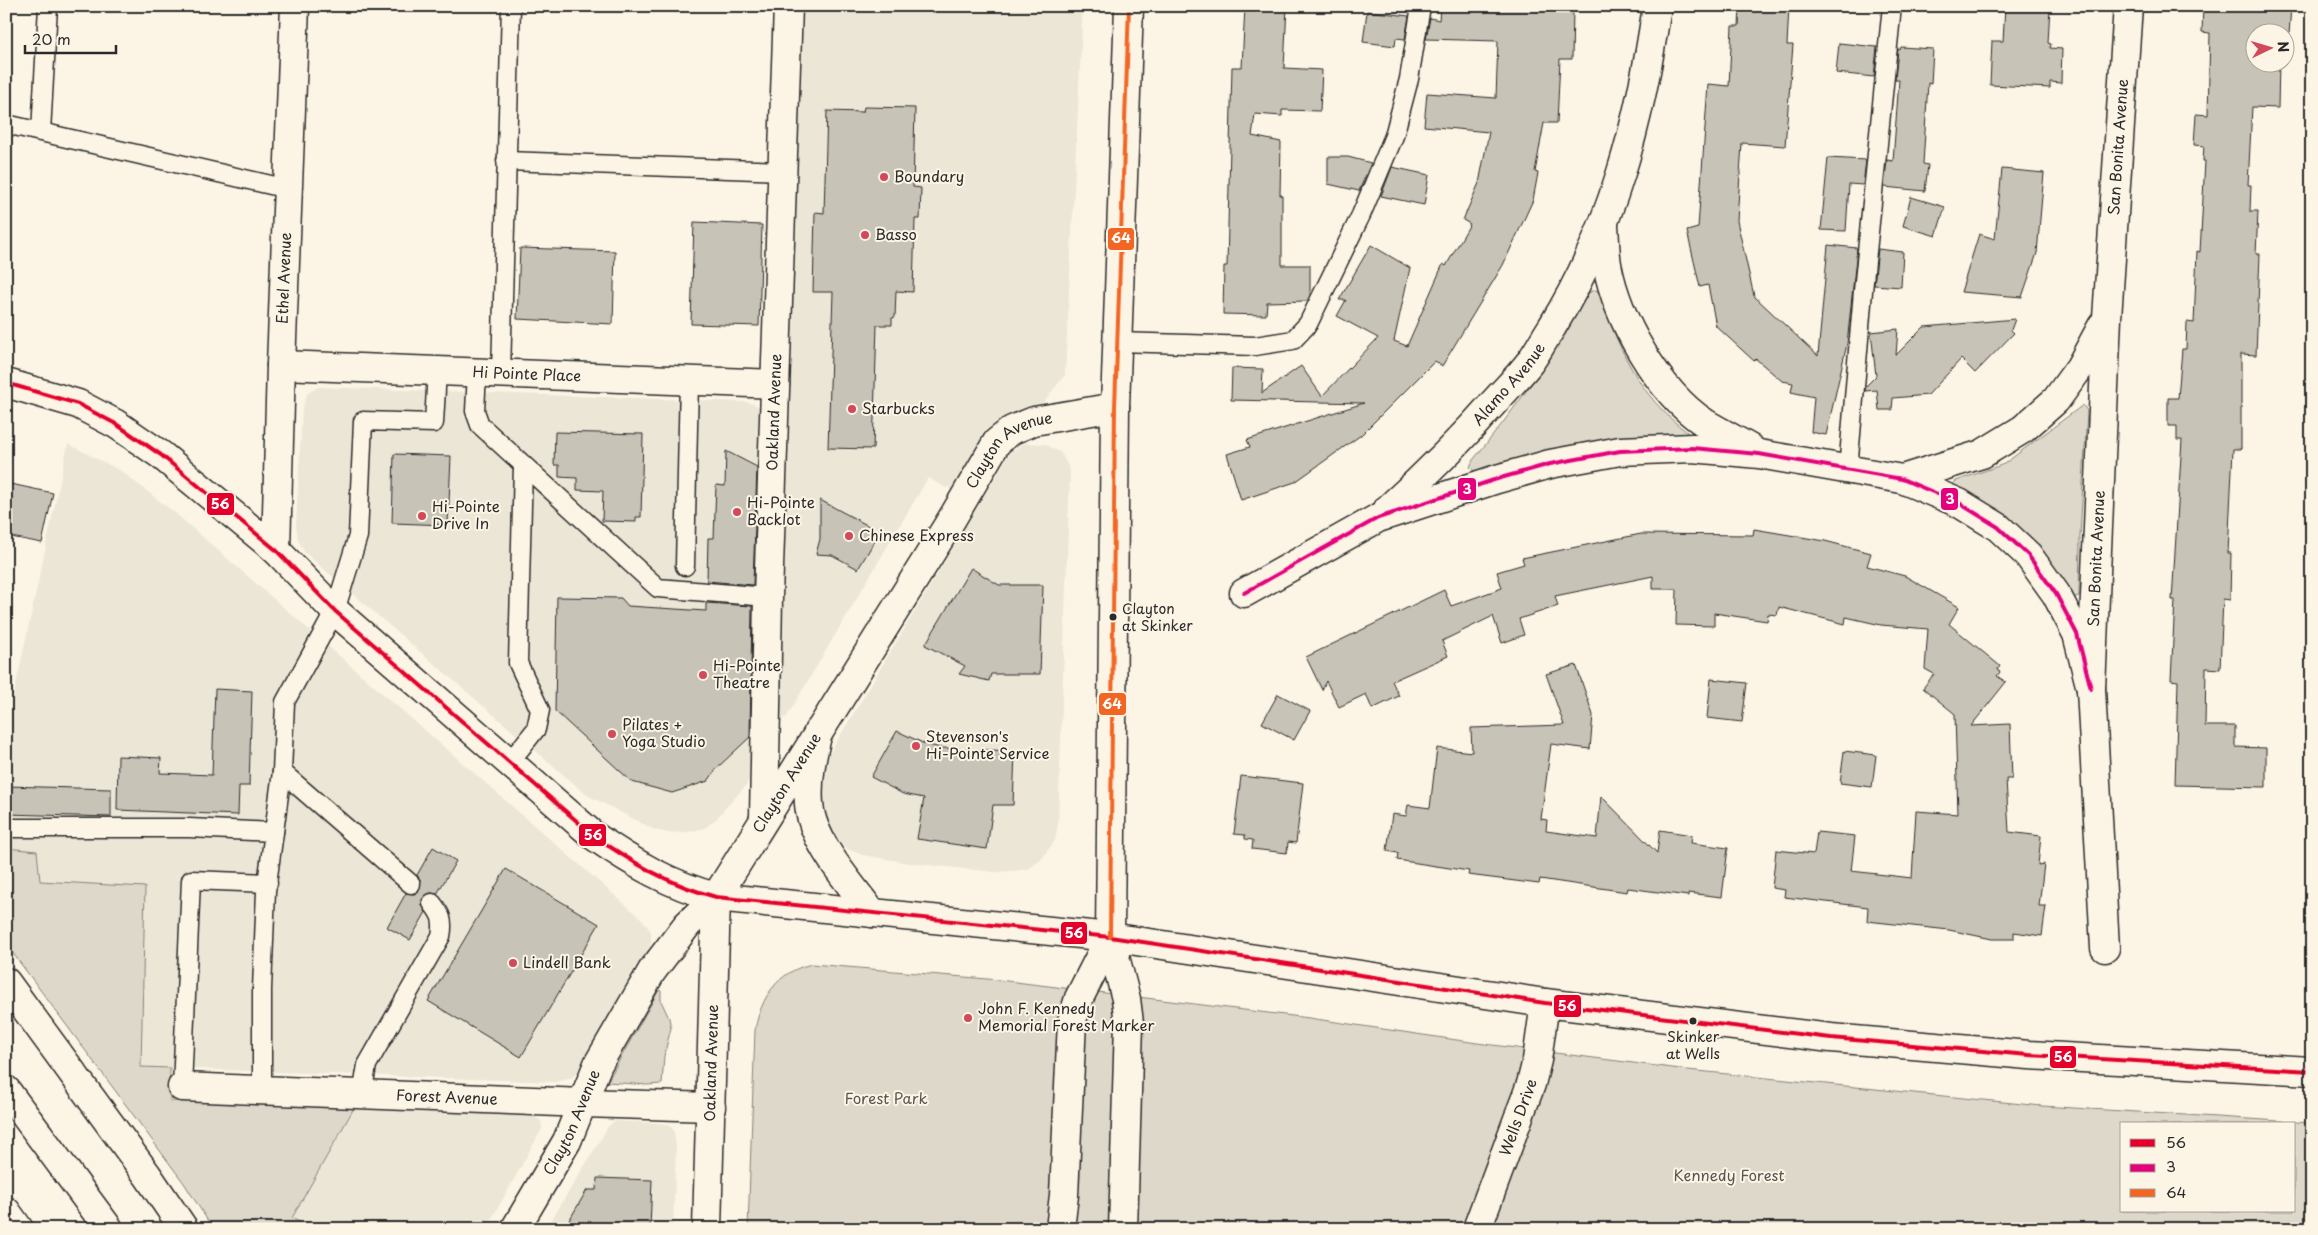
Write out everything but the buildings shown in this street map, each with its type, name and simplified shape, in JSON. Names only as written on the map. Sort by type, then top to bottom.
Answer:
[{"type":"main road","name":"Ethel Avenue","points":[[276,550],[295,6]]},
{"type":"main road","name":"Oakland Avenue","points":[[764,818],[768,597],[788,6]]},
{"type":"main road","points":[[1123,1229],[1129,1024],[1126,999],[1110,937],[1115,407],[1129,6]]},
{"type":"main road","name":"Alamo Avenue","points":[[1378,518],[1439,461],[1530,362],[1569,299],[1604,224],[1627,156],[1652,40],[1656,6]]},
{"type":"main road","name":"San Bonita Avenue","points":[[2105,948],[2091,689],[2106,318],[2128,6]]},
{"type":"main road","name":"Alamo Avenue","points":[[1604,224],[1607,264],[1619,306],[1645,357],[1671,392],[1704,422],[1759,454]]},
{"type":"main road","name":"San Bonita Avenue","points":[[1902,479],[1982,454],[2023,429],[2056,400],[2080,367],[2106,318]]},
{"type":"main road","name":"Hi Pointe Place","points":[[281,365],[775,384]]},
{"type":"main road","points":[[6,383],[78,404],[116,424],[161,455],[276,550],[335,610],[594,836],[625,858],[661,878],[694,892],[716,897],[1110,937],[1545,1003],[1831,1038],[1969,1051],[2312,1071]]},
{"type":"main road","name":"Clayton Avenue","points":[[515,1229],[567,1142],[598,1064],[652,971],[687,925],[716,897],[997,442],[1012,430],[1034,421],[1115,407]]},
{"type":"main road","points":[[1244,593],[1378,518],[1497,478],[1550,464],[1620,451],[1692,448],[1759,454],[1902,479],[1959,503],[1998,527],[2028,555],[2056,594],[2077,634],[2091,689]]},
{"type":"main road","points":[[818,732],[810,763],[808,786],[812,821],[829,853],[872,913]]},
{"type":"main road","name":"Oakland Avenue","points":[[707,1229],[716,897]]},
{"type":"main road","points":[[1060,1229],[1064,1195],[1072,1021],[1079,998],[1110,937]]},
{"type":"main road","points":[[6,982],[148,1176],[184,1229]]},
{"type":"main road","name":"Wells Drive","points":[[1477,1229],[1530,1084],[1537,1060],[1545,1003]]},
{"type":"main road","name":"Forest Avenue","points":[[182,1087],[711,1107]]},
{"type":"main road","points":[[6,1090],[109,1229]]},
{"type":"main road","points":[[6,1211],[19,1229]]},
{"type":"lane","points":[[41,132],[48,6]]},
{"type":"lane","points":[[511,6],[506,161],[489,373],[476,411],[480,425],[658,588],[768,597]]},
{"type":"lane","points":[[1118,342],[1255,346],[1293,340],[1308,324],[1361,215],[1394,136],[1409,79],[1421,6]]},
{"type":"lane","points":[[1848,470],[1864,281],[1892,6]]},
{"type":"lane","points":[[6,124],[288,189]]},
{"type":"lane","points":[[506,161],[782,171]]},
{"type":"lane","points":[[262,1090],[262,990],[268,883],[282,772],[283,716],[287,697],[335,610],[358,536],[363,421],[434,423],[437,371]]},
{"type":"lane","points":[[685,566],[689,380]]},
{"type":"lane","points":[[509,763],[536,729],[540,710],[518,663],[523,465]]},
{"type":"lane","points":[[282,772],[411,884]]},
{"type":"lane","points":[[6,828],[189,828],[274,832]]},
{"type":"lane","points":[[182,1087],[191,880],[268,883]]},
{"type":"lane","points":[[362,1094],[367,1066],[441,936],[443,925],[440,913],[432,902]]},
{"type":"shaded area","points":[[799,6],[1083,6],[1065,375],[1043,403],[1004,418],[987,433],[957,486],[946,488],[928,478],[786,718],[781,719],[777,716]]},
{"type":"shaded area","points":[[318,387],[746,402],[759,406],[766,421],[752,771],[747,784],[715,820],[705,828],[688,832],[668,833],[655,830],[587,795],[305,553],[298,540],[296,525],[302,410],[307,394]]},
{"type":"shaded area","points":[[1025,443],[1045,444],[1061,453],[1070,470],[1058,825],[1055,840],[1041,860],[1028,869],[994,872],[909,863],[863,855],[847,849],[832,834],[819,799],[825,761],[1011,451]]},
{"type":"shaded area","points":[[68,444],[121,471],[175,513],[643,920],[651,932],[651,943],[648,952],[577,1073],[571,1078],[555,1082],[141,1067],[145,888],[40,881],[37,851],[6,848],[6,731]]},
{"type":"shaded area","points":[[354,1108],[530,1113],[541,1121],[542,1129],[486,1229],[312,1229],[292,1218]]},
{"type":"shaded area","points":[[614,1121],[660,1123],[669,1125],[674,1131],[676,1148],[673,1229],[546,1229],[608,1127]]},
{"type":"green space","points":[[1595,290],[1600,292],[1614,332],[1632,369],[1656,403],[1687,432],[1687,437],[1474,471],[1470,467],[1473,460],[1535,379],[1588,293]]},
{"type":"green space","points":[[2083,405],[2087,411],[2080,536],[2079,596],[2072,598],[1952,485],[1956,481],[2004,464]]},
{"type":"green space","points":[[6,848],[37,851],[40,881],[145,887],[141,1067],[170,1068],[170,1101],[354,1108],[292,1218],[312,1229],[213,1229],[184,1183],[6,944]]},
{"type":"green space","name":"Forest Park","points":[[812,964],[999,980],[1309,1018],[1477,1043],[1688,1070],[2042,1106],[2312,1123],[2312,1229],[748,1229],[755,1030],[767,996],[781,979],[800,967]]},
{"type":"green space","points":[[659,990],[661,991],[661,1001],[669,1018],[671,1028],[664,1056],[662,1084],[648,1085],[607,1082]]},
{"type":"transit line","name":"64","points":[[1110,937],[1115,407],[1129,6]]},
{"type":"transit line","name":"56","points":[[6,383],[78,404],[116,424],[161,455],[276,550],[335,611],[594,836],[652,872],[699,892],[716,897],[1110,937],[1545,1003],[1831,1038],[2029,1055],[2312,1071]]},
{"type":"transit line","name":"3","points":[[1244,593],[1378,518],[1497,479],[1550,464],[1620,451],[1692,448],[1759,454],[1902,479],[1959,503],[1998,527],[2028,555],[2056,594],[2077,634],[2091,689]]},
{"type":"place","name":"Boundary","points":[[884,177]]},
{"type":"place","name":"Basso","points":[[865,235]]},
{"type":"place","name":"Starbucks","points":[[852,409]]},
{"type":"place","name":"Hi-Pointe Backlot","points":[[737,512]]},
{"type":"place","name":"Hi-Pointe Drive In","points":[[422,516]]},
{"type":"place","name":"Chinese Express","points":[[849,536]]},
{"type":"place","name":"Clayton at Skinker","points":[[1113,617]]},
{"type":"place","name":"Hi-Pointe Theatre","points":[[703,675]]},
{"type":"place","name":"Pilates + Yoga Studio","points":[[612,734]]},
{"type":"place","name":"Stevenson's Hi-Pointe Service","points":[[916,746]]},
{"type":"place","name":"Lindell Bank","points":[[513,963]]},
{"type":"place","name":"John F. Kennedy Memorial Forest Marker","points":[[968,1018]]},
{"type":"place","name":"Skinker at Wells","points":[[1693,1021]]},
{"type":"park label","name":"Kennedy Forest","points":[[1729,1176]]}]
